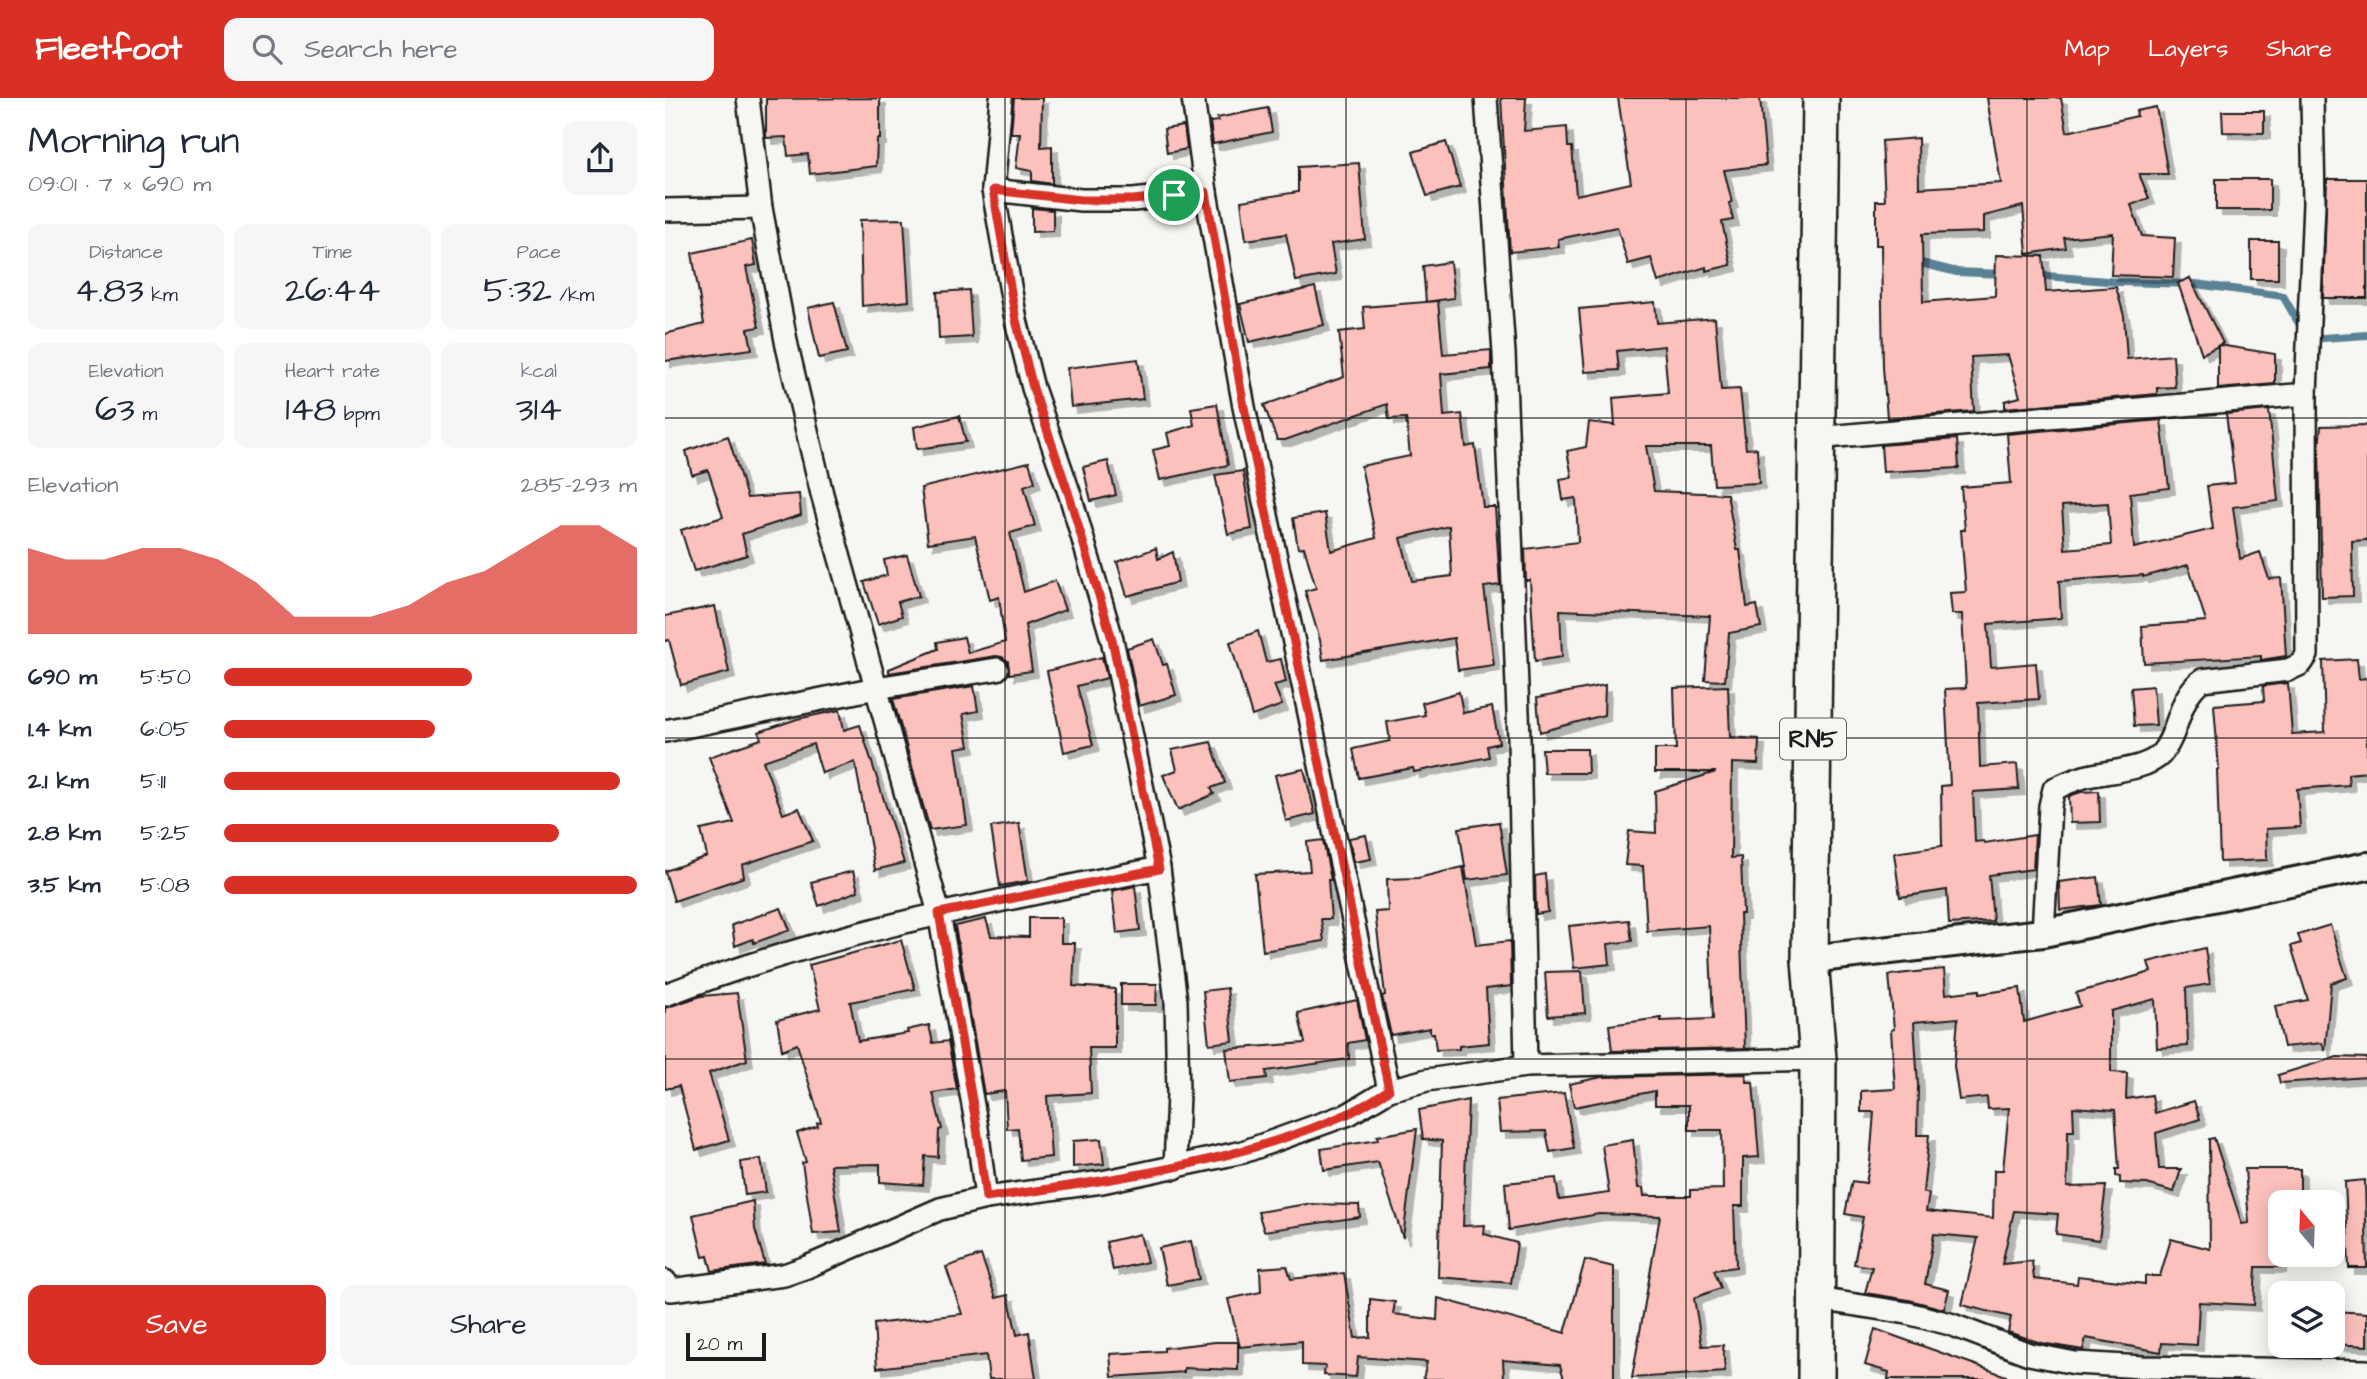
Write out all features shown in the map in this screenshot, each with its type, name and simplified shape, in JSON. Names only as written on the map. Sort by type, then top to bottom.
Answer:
[{"type":"highway","name":"RN5","points":[[1816,1379],[1818,1059],[1810,959],[1821,98]]},
{"type":"street","points":[[748,98],[761,208],[787,346],[822,494],[939,913],[977,1128],[986,1198]]},
{"type":"street","points":[[1000,98],[993,190],[1016,320],[1033,388],[1069,495],[1112,639],[1159,869],[1176,1001],[1178,1094],[1175,1168]]},
{"type":"street","points":[[1193,98],[1206,192],[1244,407],[1389,1090]]},
{"type":"street","points":[[1486,98],[1505,394],[1519,738],[1526,1066]]},
{"type":"street","points":[[2043,933],[2050,806],[2054,789],[2084,777],[2143,765],[2158,757],[2167,747],[2192,688],[2202,680],[2288,670],[2301,664],[2307,655],[2306,394],[2314,203],[2312,98]]},
{"type":"street","points":[[993,190],[1081,200],[1133,200],[1206,192]]},
{"type":"street","points":[[665,211],[761,208]]},
{"type":"street","points":[[1816,438],[2306,394]]},
{"type":"street","points":[[665,731],[876,688],[997,668]]},
{"type":"street","points":[[1810,959],[2043,933],[2367,866]]},
{"type":"street","points":[[665,995],[786,954],[939,913],[1159,869]]},
{"type":"street","points":[[667,1288],[784,1275],[940,1209],[986,1198],[1102,1182],[1243,1152],[1349,1114],[1389,1090],[1427,1080],[1526,1066],[1818,1059]]},
{"type":"street","points":[[1818,1299],[1907,1313],[1950,1324],[2029,1354],[2075,1363],[2143,1367],[2367,1371]]},
{"type":"building","points":[[880,98],[880,139],[877,139],[876,166],[810,174],[808,154],[788,156],[786,137],[766,138],[766,99]]},
{"type":"building","points":[[1014,98],[1042,98],[1041,147],[1052,146],[1052,184],[1032,181],[1032,171],[1016,168],[1020,133],[1011,133]]},
{"type":"building","points":[[1501,98],[1526,98],[1524,131],[1567,127],[1568,147],[1572,147],[1576,195],[1631,183],[1618,98],[1760,98],[1766,165],[1724,170],[1732,202],[1729,203],[1733,220],[1722,222],[1731,265],[1706,271],[1706,267],[1658,282],[1651,258],[1628,264],[1617,227],[1558,239],[1559,247],[1510,252]]},
{"type":"building","points":[[1987,98],[2061,98],[2067,132],[2137,116],[2136,111],[2156,107],[2168,174],[2139,174],[2149,198],[2131,205],[2142,236],[2175,238],[2173,277],[2111,275],[2113,233],[2064,238],[2066,248],[2027,254],[2023,206],[1984,216],[1984,232],[1922,234],[1923,302],[1995,296],[1996,255],[2043,256],[2046,292],[2116,287],[2124,316],[2127,359],[2173,355],[2175,387],[2157,388],[2157,394],[2005,408],[2005,401],[2020,397],[2008,355],[1971,357],[1974,411],[1887,418],[1883,367],[1881,245],[1876,245],[1876,201],[1885,201],[1882,141],[1918,138],[1919,188],[2001,183]]},
{"type":"building","points":[[1268,108],[1272,132],[1213,144],[1210,122],[1218,121],[1217,118]]},
{"type":"building","points":[[2222,111],[2264,111],[2264,133],[2223,132]]},
{"type":"building","points":[[1184,126],[1187,149],[1167,153],[1164,129]]},
{"type":"building","points":[[1446,142],[1460,187],[1427,196],[1413,152]]},
{"type":"building","points":[[1359,163],[1365,239],[1331,244],[1336,274],[1296,281],[1286,234],[1246,240],[1241,201],[1298,192],[1298,167]]},
{"type":"building","points":[[2216,179],[2270,179],[2270,210],[2216,210]]},
{"type":"building","points":[[2327,179],[2367,179],[2367,298],[2323,298]]},
{"type":"building","points":[[1032,208],[1053,210],[1053,231],[1032,232]]},
{"type":"building","points":[[904,219],[909,301],[862,306],[860,220]]},
{"type":"building","points":[[752,240],[756,265],[746,267],[759,327],[748,329],[752,349],[665,361],[665,334],[704,324],[692,253]]},
{"type":"building","points":[[2251,241],[2278,241],[2278,279],[2251,279]]},
{"type":"building","points":[[1450,262],[1454,298],[1426,302],[1423,266]]},
{"type":"building","points":[[2190,278],[2223,343],[2219,345],[2275,354],[2275,384],[2218,389],[2218,346],[2202,354],[2178,283]]},
{"type":"building","points":[[1315,287],[1324,325],[1249,342],[1240,304]]},
{"type":"building","points":[[969,290],[972,337],[939,339],[937,292]]},
{"type":"building","points":[[1438,301],[1443,354],[1491,350],[1491,369],[1441,374],[1444,416],[1462,414],[1466,447],[1475,445],[1483,507],[1495,507],[1500,585],[1484,587],[1494,665],[1458,670],[1454,638],[1323,660],[1320,640],[1305,591],[1316,588],[1304,547],[1298,548],[1293,518],[1325,513],[1331,551],[1376,538],[1361,466],[1410,456],[1406,418],[1389,419],[1387,404],[1285,440],[1277,440],[1264,405],[1344,377],[1339,332],[1365,329],[1363,307]],"holes":[[[1449,526],[1452,576],[1412,581],[1401,538]]]},
{"type":"building","points":[[834,302],[847,352],[819,358],[808,308]]},
{"type":"building","points":[[1655,302],[1657,323],[1715,318],[1721,390],[1740,389],[1746,449],[1757,448],[1759,483],[1714,485],[1711,446],[1646,446],[1654,491],[1727,494],[1737,550],[1740,550],[1747,607],[1757,605],[1761,627],[1729,633],[1725,681],[1705,680],[1710,616],[1560,610],[1562,657],[1535,661],[1530,580],[1526,581],[1525,549],[1578,542],[1576,498],[1563,500],[1560,479],[1572,477],[1567,451],[1586,447],[1589,422],[1615,425],[1613,398],[1668,393],[1664,346],[1617,351],[1619,370],[1585,372],[1579,309]]},
{"type":"building","points":[[1138,359],[1143,399],[1071,407],[1067,368]]},
{"type":"building","points":[[1217,404],[1228,465],[1160,480],[1153,450],[1170,446],[1167,433],[1194,425],[1191,408]]},
{"type":"building","points":[[2269,410],[2278,501],[2233,507],[2240,559],[2260,552],[2269,579],[2281,578],[2286,656],[2261,660],[2261,656],[2144,663],[2142,626],[2206,621],[2188,565],[2143,577],[2059,581],[2061,618],[1988,624],[1991,667],[2036,663],[2039,699],[1978,703],[1980,767],[2017,764],[2019,789],[1973,792],[1975,842],[1985,843],[2035,835],[2033,869],[1989,875],[1993,921],[1949,924],[1947,890],[1900,897],[1894,853],[1942,846],[1941,786],[1950,785],[1945,689],[1966,688],[1962,614],[1952,614],[1950,593],[1966,592],[1961,487],[2011,483],[2007,434],[2161,420],[2169,488],[2130,493],[2134,548],[2213,529],[2207,486],[2235,483],[2226,414]],"holes":[[[2108,503],[2111,545],[2065,549],[2062,506]]]},
{"type":"building","points":[[959,416],[966,442],[917,449],[914,427]]},
{"type":"building","points":[[2367,425],[2367,540],[2352,541],[2353,596],[2322,597],[2319,449],[2321,426]]},
{"type":"building","points":[[728,436],[747,498],[799,494],[801,515],[742,534],[747,555],[694,571],[681,530],[723,517],[708,470],[692,475],[686,451]]},
{"type":"building","points":[[1957,439],[1959,468],[1883,472],[1881,445]]},
{"type":"building","points":[[1108,461],[1116,495],[1091,501],[1083,467]]},
{"type":"building","points":[[1029,462],[1035,482],[1024,486],[1035,526],[1010,533],[1024,592],[1055,581],[1065,610],[1025,625],[1032,671],[1009,674],[1008,661],[996,656],[889,673],[889,669],[938,649],[937,642],[964,637],[968,653],[1005,642],[999,597],[990,600],[975,536],[928,543],[921,488]]},
{"type":"building","points":[[1243,471],[1252,529],[1228,534],[1215,475]]},
{"type":"building","points":[[1156,548],[1158,559],[1173,552],[1178,582],[1127,596],[1117,562]]},
{"type":"building","points":[[907,555],[919,596],[898,602],[902,616],[878,624],[864,582],[887,575],[884,560]]},
{"type":"building","points":[[715,606],[729,672],[681,685],[669,640],[665,641],[665,616]]},
{"type":"building","points":[[1258,631],[1266,662],[1281,659],[1286,682],[1274,685],[1282,705],[1252,716],[1230,642]]},
{"type":"building","points":[[1154,639],[1163,665],[1167,664],[1176,695],[1139,706],[1127,648]]},
{"type":"building","points":[[1102,657],[1107,678],[1077,686],[1093,745],[1064,752],[1047,671]]},
{"type":"building","points":[[2357,659],[2359,679],[2367,678],[2367,772],[2348,774],[2349,785],[2297,789],[2300,827],[2266,829],[2267,860],[2220,862],[2219,770],[2214,705],[2264,701],[2263,686],[2288,683],[2292,734],[2325,732],[2323,661]]},
{"type":"building","points":[[1605,685],[1604,715],[1540,732],[1537,698]]},
{"type":"building","points":[[974,686],[978,711],[963,714],[969,746],[956,748],[967,825],[930,830],[893,699]]},
{"type":"building","points":[[1728,686],[1730,737],[1759,739],[1758,764],[1732,763],[1731,858],[1741,857],[1743,914],[1740,914],[1745,1048],[1612,1051],[1609,1025],[1661,1018],[1661,1021],[1713,1019],[1709,926],[1647,931],[1643,866],[1625,865],[1629,831],[1656,833],[1655,791],[1716,772],[1655,772],[1655,749],[1676,749],[1674,688]]},
{"type":"building","points":[[2153,686],[2156,725],[2134,726],[2131,688]]},
{"type":"building","points":[[1459,692],[1463,713],[1492,707],[1499,743],[1487,746],[1489,757],[1414,772],[1413,768],[1359,778],[1353,749],[1390,741],[1387,722],[1425,715],[1422,703]]},
{"type":"building","points":[[840,710],[844,730],[860,725],[904,863],[875,870],[855,762],[822,773],[813,744],[763,761],[783,814],[799,808],[813,841],[742,865],[744,877],[674,901],[665,871],[707,856],[701,830],[734,823],[709,757],[761,739],[759,732],[797,719]]},
{"type":"building","points":[[1211,742],[1225,783],[1211,788],[1214,794],[1178,810],[1163,775],[1177,770],[1172,750]]},
{"type":"building","points":[[1542,749],[1587,749],[1588,773],[1544,773]]},
{"type":"building","points":[[1304,769],[1315,814],[1286,821],[1275,775]]},
{"type":"building","points":[[2099,791],[2100,822],[2070,823],[2069,796]]},
{"type":"building","points":[[1499,822],[1507,875],[1467,880],[1459,828]]},
{"type":"building","points":[[1019,823],[1028,881],[1000,886],[991,827]]},
{"type":"building","points":[[1366,835],[1371,859],[1354,862],[1349,838]]},
{"type":"building","points":[[1323,840],[1331,880],[1328,880],[1331,919],[1321,919],[1324,941],[1263,951],[1255,874],[1310,871],[1307,842]]},
{"type":"building","points":[[1463,867],[1476,945],[1510,941],[1511,986],[1486,989],[1489,1043],[1436,1050],[1434,1033],[1430,1033],[1430,1028],[1391,1035],[1382,996],[1385,995],[1375,912],[1388,911],[1387,879],[1418,878]]},
{"type":"building","points":[[853,871],[858,891],[819,906],[811,882]]},
{"type":"building","points":[[1545,874],[1548,912],[1536,914],[1535,876]]},
{"type":"building","points":[[2098,877],[2101,905],[2060,910],[2059,882]]},
{"type":"building","points":[[1135,886],[1140,930],[1117,933],[1112,891]]},
{"type":"building","points":[[781,908],[790,930],[754,943],[753,939],[735,946],[732,925]]},
{"type":"building","points":[[1029,918],[1061,918],[1061,943],[1075,943],[1073,986],[1115,989],[1115,1048],[1089,1048],[1091,1093],[1047,1096],[1051,1157],[1021,1160],[1018,1128],[1007,1129],[1005,1091],[984,1094],[955,926],[986,919],[991,936],[1029,937]]},
{"type":"building","points":[[1629,920],[1632,941],[1608,944],[1610,964],[1574,968],[1569,926]]},
{"type":"building","points":[[2330,925],[2347,978],[2331,983],[2325,1051],[2322,1043],[2284,1047],[2275,1006],[2308,1000],[2291,946],[2301,943],[2298,935]]},
{"type":"building","points":[[901,940],[915,989],[850,1002],[858,1041],[908,1033],[907,1030],[929,1025],[933,1043],[948,1041],[957,1089],[933,1093],[942,1129],[939,1130],[938,1157],[925,1156],[923,1185],[880,1182],[880,1164],[830,1165],[841,1232],[813,1234],[802,1163],[806,1162],[797,1133],[818,1126],[817,1123],[821,1122],[797,1044],[782,1050],[777,1020],[820,1009],[809,965]]},
{"type":"building","points":[[2205,948],[2210,984],[2186,988],[2188,1046],[2157,1048],[2155,999],[2111,1011],[2111,1072],[2127,1073],[2126,1099],[2152,1095],[2155,1113],[2194,1101],[2200,1119],[2156,1133],[2159,1169],[2181,1169],[2174,1192],[2147,1184],[2120,1183],[2120,1177],[2116,1176],[2116,1169],[2119,1169],[2115,1110],[2073,1107],[2074,1131],[2068,1131],[2067,1187],[2106,1186],[2099,1240],[2056,1234],[2058,1214],[2014,1211],[2002,1264],[2032,1261],[2034,1279],[2077,1284],[2078,1276],[2145,1284],[2145,1276],[2160,1276],[2171,1239],[2210,1249],[2209,1139],[2214,1138],[2242,1224],[2249,1223],[2245,1169],[2300,1169],[2300,1190],[2268,1190],[2268,1267],[2256,1267],[2254,1305],[2199,1302],[2197,1345],[2162,1343],[2161,1352],[2086,1338],[2083,1350],[2041,1343],[2008,1332],[2011,1317],[1962,1305],[1978,1238],[1934,1234],[1925,1284],[1949,1290],[1944,1309],[1865,1293],[1872,1267],[1854,1264],[1863,1217],[1845,1214],[1852,1181],[1866,1183],[1870,1162],[1874,1112],[1861,1112],[1861,1091],[1895,1089],[1891,1030],[1894,1029],[1889,975],[1944,969],[1946,994],[1979,990],[1979,994],[2020,988],[2024,1022],[2080,1006],[2076,993],[2151,972],[2148,962]],"holes":[[[1958,1018],[1954,1066],[1959,1100],[1987,1097],[1988,1109],[2009,1108],[2003,1170],[1994,1170],[1993,1218],[1926,1211],[1929,1194],[1923,1192],[1929,1135],[1917,1135],[1918,1085],[1914,1022]]]},
{"type":"building","points":[[1582,971],[1585,1013],[1548,1016],[1545,972]]},
{"type":"building","points":[[1121,984],[1157,984],[1156,1005],[1121,1005]]},
{"type":"building","points":[[1227,988],[1233,1041],[1209,1044],[1203,991]]},
{"type":"building","points":[[737,993],[747,1060],[709,1073],[729,1140],[696,1150],[679,1086],[665,1089],[665,1008],[701,996]]},
{"type":"building","points":[[1357,1000],[1365,1040],[1348,1043],[1349,1059],[1266,1071],[1267,1078],[1230,1082],[1226,1049],[1305,1043],[1298,1013]]},
{"type":"building","points":[[2337,1057],[2367,1058],[2367,1077],[2280,1083],[2278,1075]]},
{"type":"building","points":[[1746,1074],[1746,1082],[1753,1082],[1759,1157],[1743,1158],[1743,1206],[1734,1206],[1736,1267],[1714,1270],[1721,1288],[1694,1298],[1702,1346],[1723,1345],[1725,1372],[1632,1378],[1660,1216],[1599,1214],[1509,1230],[1505,1183],[1556,1178],[1559,1200],[1609,1193],[1602,1145],[1633,1140],[1638,1188],[1643,1188],[1644,1196],[1691,1196],[1691,1190],[1723,1189],[1722,1130],[1689,1130],[1689,1105],[1655,1105],[1655,1091],[1574,1107],[1569,1084],[1602,1077]]},
{"type":"building","points":[[1564,1093],[1574,1148],[1550,1152],[1546,1131],[1500,1132],[1497,1100]]},
{"type":"building","points":[[1468,1100],[1463,1226],[1485,1225],[1484,1234],[1517,1243],[1511,1283],[1438,1277],[1442,1141],[1423,1139],[1419,1110]]},
{"type":"building","points":[[1417,1129],[1403,1238],[1378,1162],[1324,1170],[1321,1149],[1378,1140],[1377,1136]]},
{"type":"building","points":[[1101,1139],[1104,1164],[1073,1167],[1073,1141]]},
{"type":"building","points":[[761,1159],[766,1192],[745,1195],[741,1162]]},
{"type":"building","points":[[2365,1180],[2367,1268],[2349,1268],[2345,1182]]},
{"type":"building","points":[[753,1201],[755,1229],[765,1264],[712,1271],[708,1256],[703,1257],[693,1215]]},
{"type":"building","points":[[1307,1204],[1359,1205],[1360,1217],[1264,1231],[1258,1212]]},
{"type":"building","points":[[1140,1234],[1147,1262],[1113,1270],[1106,1242]]},
{"type":"building","points":[[1191,1241],[1199,1279],[1167,1285],[1159,1248]]},
{"type":"building","points":[[981,1255],[996,1298],[1008,1295],[1017,1335],[1029,1332],[1036,1379],[989,1379],[986,1355],[877,1368],[874,1324],[962,1314],[946,1267]]},
{"type":"building","points":[[1585,1260],[1614,1267],[1614,1379],[1564,1379],[1560,1365],[1503,1360],[1504,1379],[1423,1379],[1427,1362],[1358,1357],[1356,1377],[1324,1375],[1325,1366],[1302,1365],[1302,1341],[1240,1347],[1228,1299],[1261,1292],[1260,1268],[1287,1266],[1291,1279],[1344,1273],[1355,1338],[1370,1337],[1370,1299],[1395,1302],[1393,1314],[1437,1320],[1438,1298],[1565,1333]]},
{"type":"building","points":[[2345,1312],[2367,1313],[2367,1346],[2345,1345]]},
{"type":"building","points":[[1875,1329],[2006,1376],[2006,1379],[1888,1379],[1889,1372],[1865,1365]]},
{"type":"building","points":[[1238,1342],[1238,1370],[1184,1368],[1184,1372],[1112,1377],[1110,1354],[1164,1351],[1164,1348]]},
{"type":"waterway","points":[[1913,261],[1957,272],[2003,274]]},
{"type":"waterway","points":[[2034,275],[2119,282],[2196,284],[2283,296],[2308,339],[2367,335]]},
{"type":"route","points":[[993,190],[1081,200],[1133,200],[1174,195],[1206,192],[1244,407],[1389,1090],[1349,1114],[1243,1152],[1102,1182],[986,1198],[977,1128],[939,913],[1159,869],[1112,639],[1069,495],[1033,388],[1016,320],[993,190]]}]
